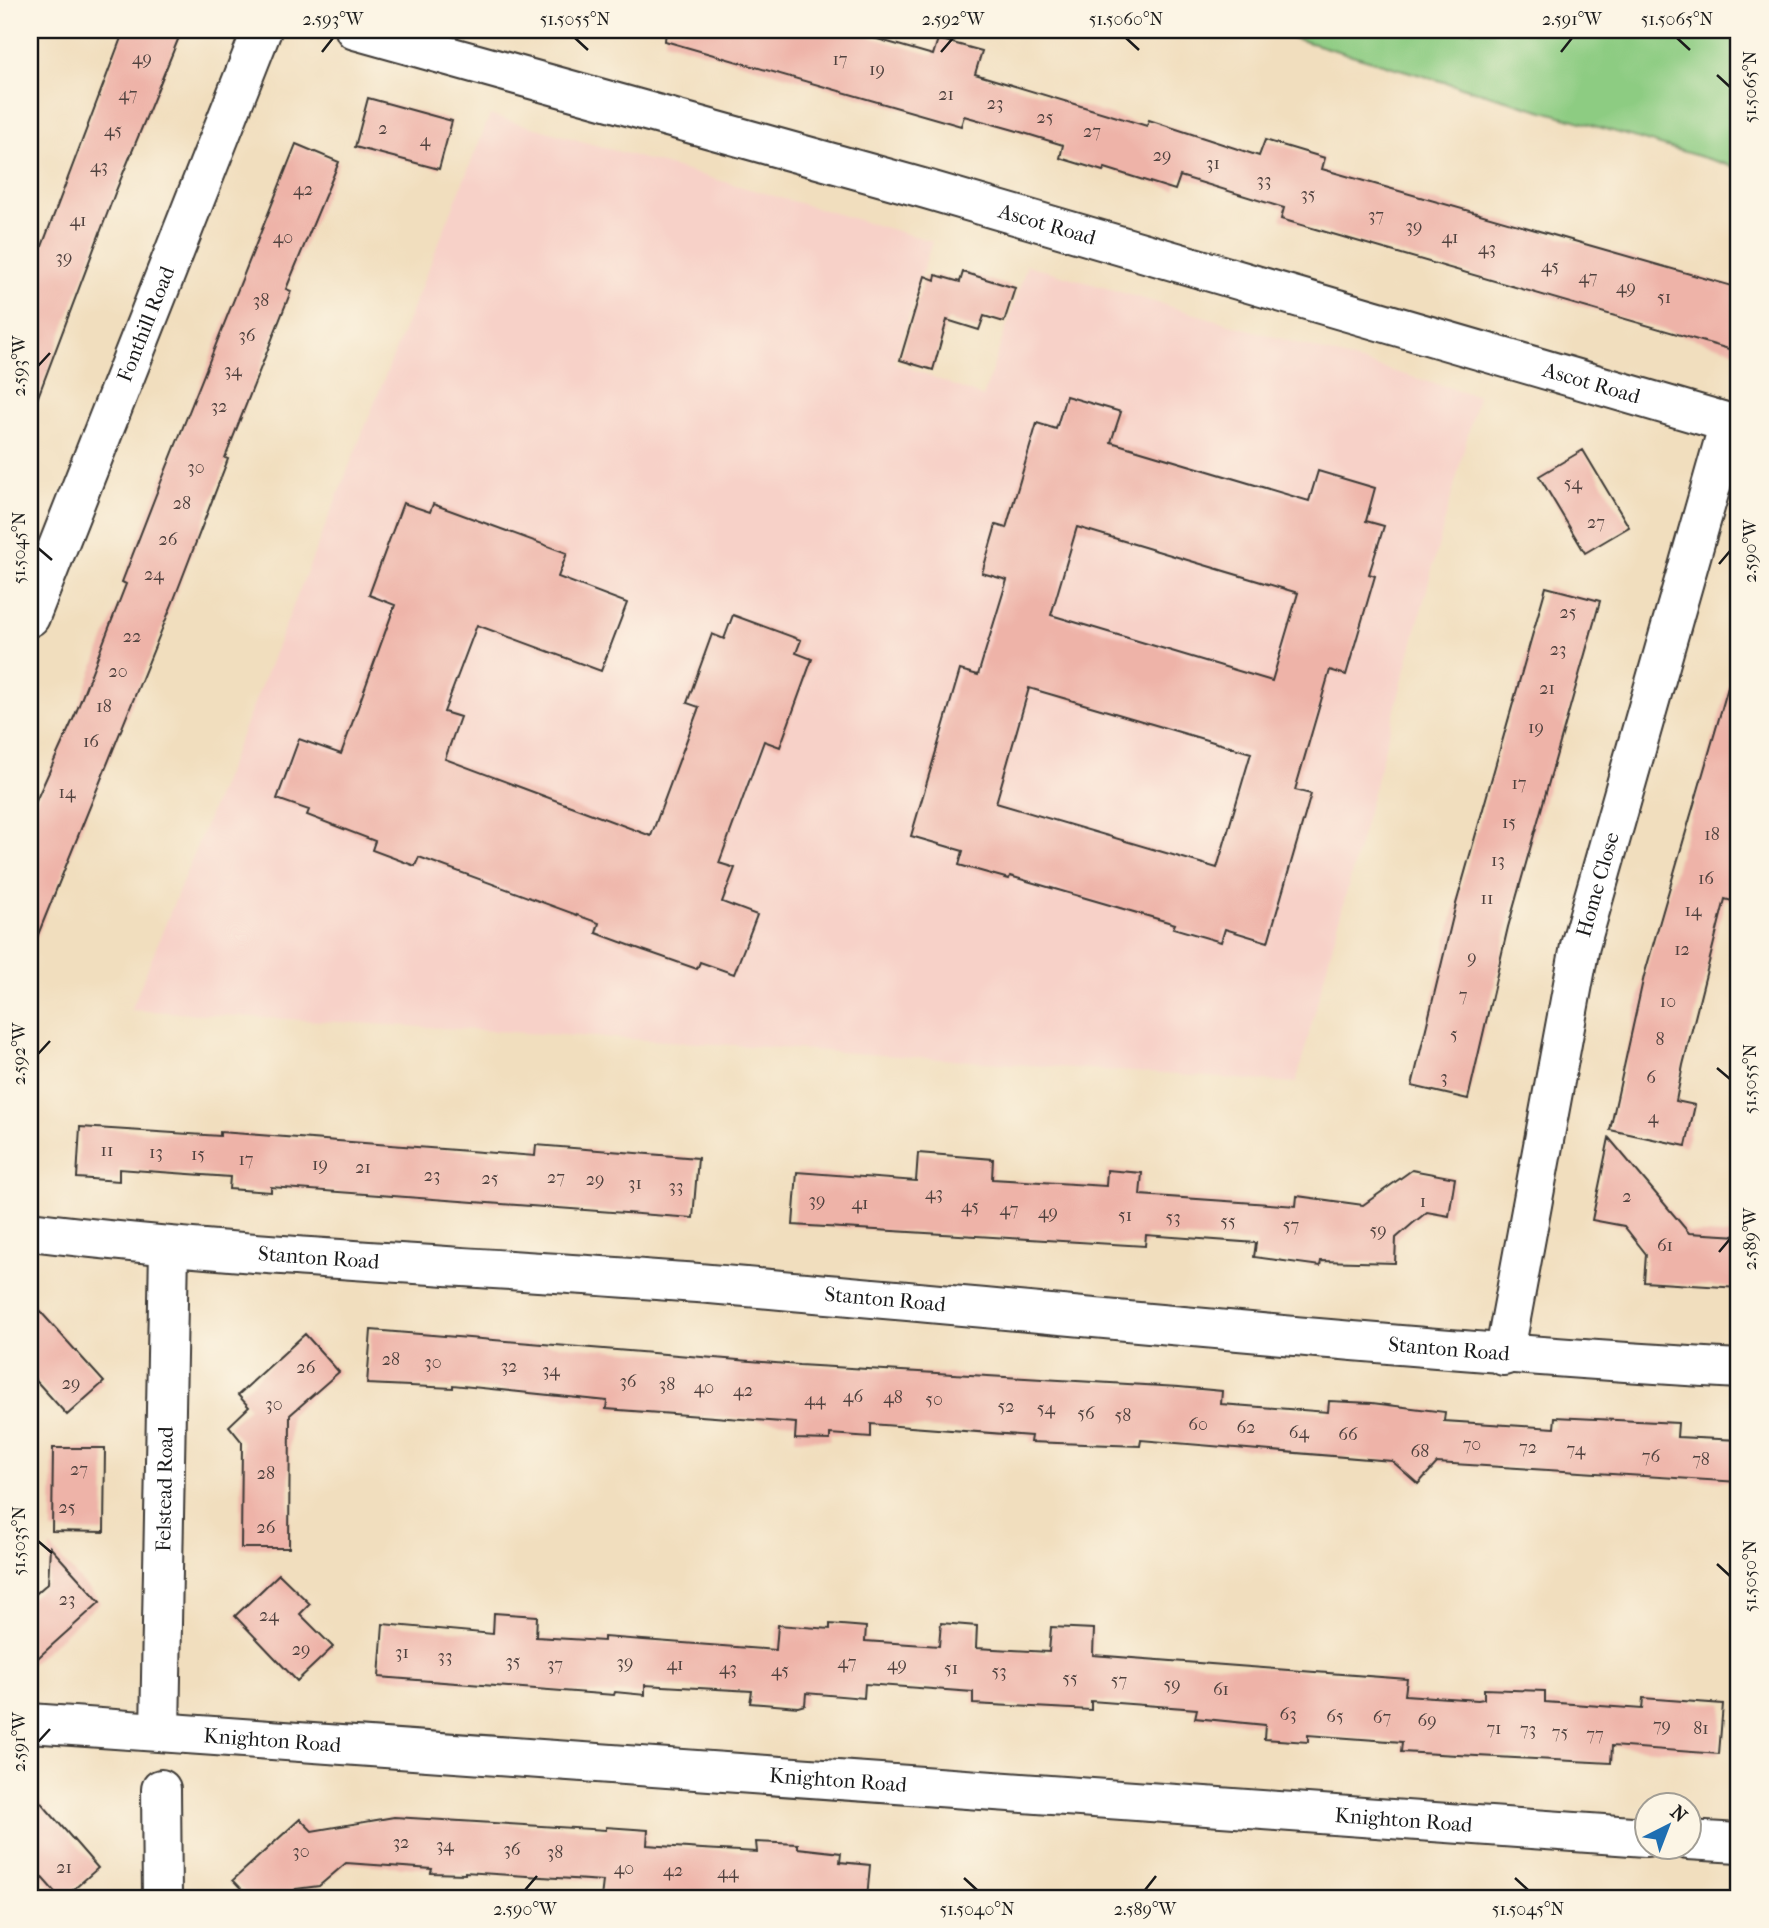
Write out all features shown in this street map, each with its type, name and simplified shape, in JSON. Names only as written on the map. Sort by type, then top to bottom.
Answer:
[{"type":"street","name":"Fonthill Road","points":[[30,617],[262,30]]},
{"type":"street","name":"Ascot Road","points":[[355,30],[939,193],[1734,424]]},
{"type":"street","name":"Home Close","points":[[1504,1356],[1580,946],[1734,424]]},
{"type":"street","name":"Stanton Road","points":[[30,1231],[169,1248],[734,1286],[1504,1356],[1739,1369]]},
{"type":"street","name":"Felstead Road","points":[[160,1731],[169,1248]]},
{"type":"street","name":"Knighton Road","points":[[30,1723],[1632,1836]]},
{"type":"street","points":[[161,1789],[162,1898]]},
{"type":"street","points":[[1702,1841],[1739,1843]]},
{"type":"shaded area","points":[[490,115],[932,241],[895,362],[983,397],[1027,265],[1478,396],[1296,1083],[734,1045],[131,1010]]},
{"type":"green space","points":[[1266,30],[1739,30],[1739,168]]},
{"type":"building","points":[[124,30],[182,30],[115,193],[33,410],[30,409],[30,278]]},
{"type":"building","points":[[666,30],[846,30],[933,55],[938,39],[982,51],[975,74],[1147,126],[1149,120],[1259,156],[1265,140],[1325,158],[1322,169],[1739,288],[1739,352],[1281,219],[1284,208],[1180,176],[1175,190],[1105,168],[1103,171],[1060,158],[1063,145],[1014,130],[964,116],[961,126],[665,41]]},
{"type":"building","points":[[368,98],[452,121],[439,169],[355,147]]},
{"type":"building","points":[[296,144],[339,162],[286,289],[291,291],[225,458],[228,459],[173,602],[33,947],[30,947],[30,814],[75,715],[126,584],[122,582]]},
{"type":"building","points":[[963,272],[1015,288],[1004,322],[984,316],[979,330],[947,320],[933,370],[900,360],[925,276],[935,280],[936,275],[960,282]]},
{"type":"building","points":[[1066,396],[1121,412],[1111,442],[1309,501],[1318,471],[1375,488],[1366,521],[1384,526],[1369,574],[1375,576],[1346,675],[1330,670],[1295,790],[1311,794],[1268,942],[1225,929],[1221,942],[1173,928],[1175,924],[1010,876],[1009,879],[959,865],[963,851],[911,836],[960,670],[978,675],[1007,580],[982,573],[996,525],[1006,528],[1037,423],[1056,429]],"holes":[[[1077,527],[1298,593],[1272,681],[1051,615]],[[1029,688],[1251,753],[1217,868],[996,803]]]},
{"type":"building","points":[[1583,450],[1629,527],[1585,553],[1539,476]]},
{"type":"building","points":[[403,503],[430,512],[433,504],[567,553],[558,577],[627,603],[601,671],[477,625],[444,712],[460,717],[445,759],[651,836],[699,707],[687,703],[712,634],[724,639],[733,615],[801,640],[796,653],[812,659],[780,747],[764,741],[719,863],[735,868],[722,902],[757,915],[734,974],[700,962],[697,969],[596,933],[599,923],[419,857],[415,866],[372,850],[375,841],[307,815],[309,810],[277,799],[299,739],[341,754],[395,605],[369,595]]},
{"type":"building","points":[[1546,587],[1600,601],[1508,927],[1468,1099],[1412,1086],[1456,904]]},
{"type":"building","points":[[1729,684],[1739,686],[1739,903],[1725,899],[1683,1065],[1676,1101],[1695,1105],[1686,1146],[1610,1130],[1644,976]]},
{"type":"building","points":[[80,1127],[220,1136],[220,1132],[535,1156],[536,1145],[698,1158],[693,1218],[271,1187],[271,1192],[229,1189],[230,1177],[119,1169],[119,1181],[77,1178]]},
{"type":"building","points":[[1609,1138],[1689,1233],[1739,1236],[1739,1288],[1644,1282],[1646,1254],[1624,1226],[1592,1220]]},
{"type":"building","points":[[918,1153],[993,1159],[992,1179],[1106,1186],[1107,1170],[1142,1173],[1140,1195],[1296,1206],[1297,1196],[1363,1205],[1412,1170],[1455,1178],[1449,1216],[1427,1212],[1412,1224],[1396,1238],[1395,1263],[1321,1261],[1320,1266],[1254,1257],[1256,1243],[1146,1235],[1145,1246],[793,1225],[797,1172],[916,1181]]},
{"type":"building","points":[[30,1300],[104,1382],[67,1415],[30,1374]]},
{"type":"building","points":[[371,1330],[799,1365],[1179,1387],[1222,1391],[1221,1404],[1328,1412],[1329,1401],[1372,1403],[1445,1412],[1444,1421],[1554,1428],[1555,1417],[1678,1423],[1677,1437],[1739,1440],[1739,1482],[1437,1463],[1418,1484],[1392,1461],[1141,1440],[1140,1446],[1030,1442],[1031,1436],[871,1424],[871,1437],[830,1434],[830,1440],[795,1439],[796,1423],[606,1409],[607,1401],[453,1385],[453,1388],[367,1384]]},
{"type":"building","points":[[305,1334],[339,1372],[290,1415],[289,1548],[241,1548],[242,1442],[229,1426],[249,1407],[238,1395]]},
{"type":"building","points":[[53,1448],[105,1448],[104,1532],[52,1531]]},
{"type":"building","points":[[50,1547],[100,1602],[30,1665],[30,1599],[48,1583]]},
{"type":"building","points":[[279,1574],[310,1604],[300,1614],[333,1647],[297,1681],[235,1616]]},
{"type":"building","points":[[494,1613],[537,1616],[536,1637],[604,1641],[604,1637],[776,1650],[778,1625],[830,1629],[830,1624],[866,1627],[865,1641],[939,1646],[941,1623],[977,1626],[976,1648],[1049,1652],[1051,1627],[1094,1629],[1093,1655],[1407,1679],[1405,1695],[1478,1700],[1484,1699],[1484,1689],[1545,1691],[1545,1702],[1642,1709],[1643,1698],[1723,1704],[1719,1754],[1612,1746],[1611,1763],[1401,1752],[1402,1742],[1308,1735],[1308,1742],[1264,1739],[1265,1725],[1195,1718],[1197,1709],[1091,1701],[1091,1710],[973,1704],[973,1692],[865,1684],[864,1698],[806,1693],[805,1705],[798,1707],[750,1703],[752,1691],[645,1685],[645,1695],[615,1692],[614,1695],[379,1677],[383,1624],[493,1634]]},
{"type":"building","points":[[30,1790],[98,1868],[64,1898],[60,1898],[30,1864]]},
{"type":"building","points":[[394,1817],[606,1830],[606,1827],[648,1830],[647,1845],[702,1849],[757,1852],[756,1842],[798,1844],[798,1848],[841,1853],[840,1862],[870,1865],[867,1898],[601,1898],[603,1881],[465,1872],[431,1873],[432,1869],[346,1863],[319,1886],[296,1889],[286,1898],[250,1898],[233,1880],[300,1819],[312,1831]]}]
